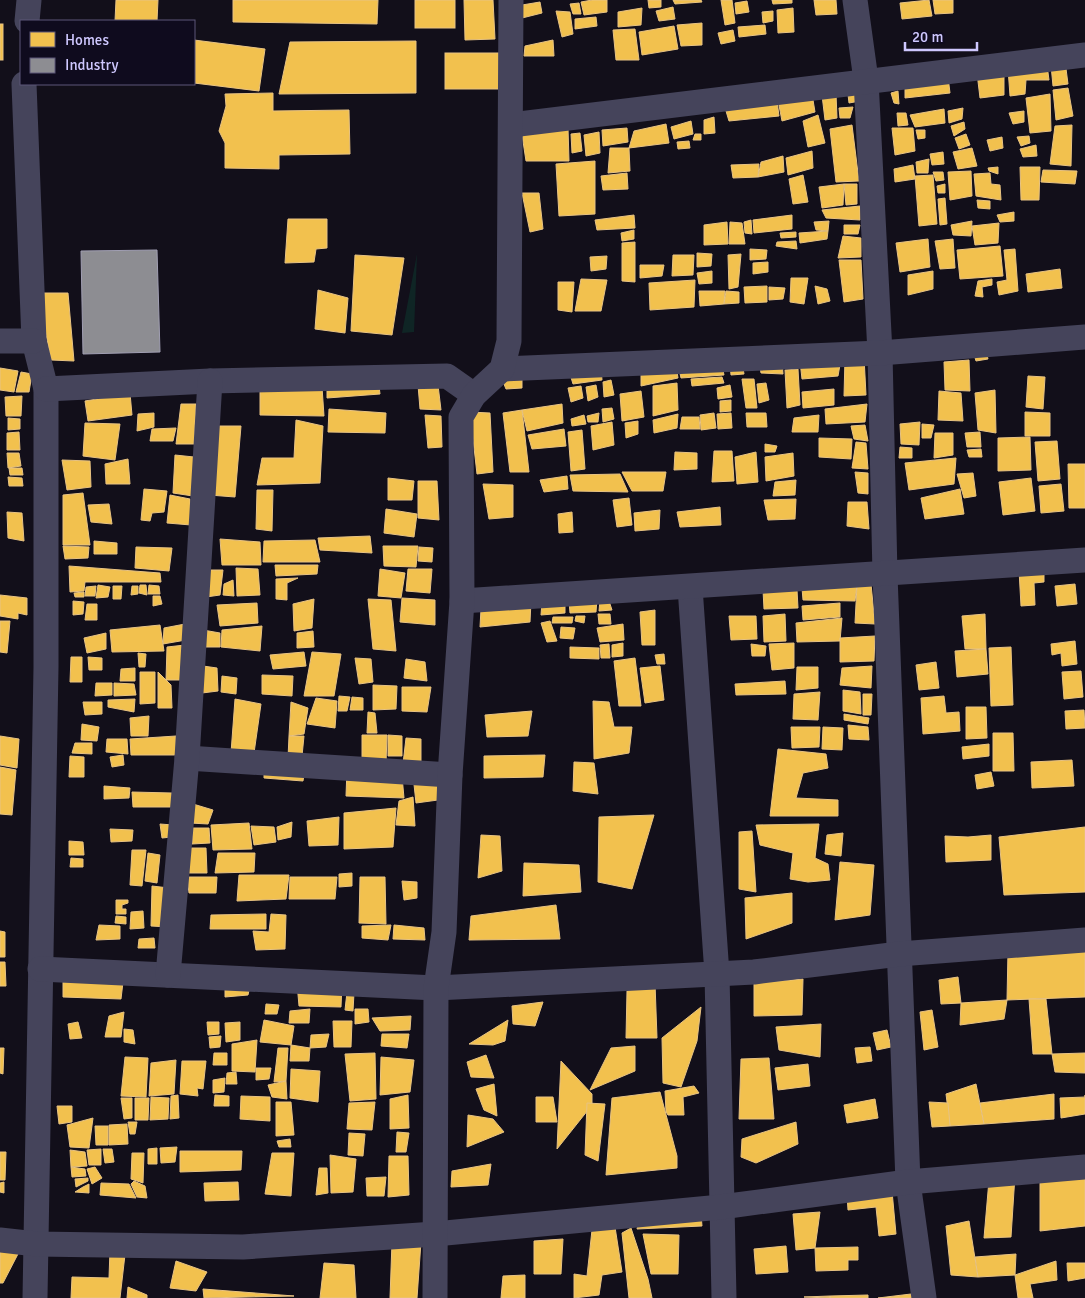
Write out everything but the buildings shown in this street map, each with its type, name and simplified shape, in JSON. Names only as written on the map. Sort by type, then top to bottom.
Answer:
[{"type":"street","points":[[27,20],[29,0]]},
{"type":"street","points":[[435,1298],[436,988],[444,932],[450,775],[462,601],[461,417],[474,395],[502,370],[509,340],[511,0]]},
{"type":"street","points":[[855,0],[866,80],[880,353],[885,574],[908,1182],[924,1298]]},
{"type":"street","points":[[511,126],[866,80],[1085,55]]},
{"type":"street","points":[[24,85],[34,340],[46,389],[46,657],[35,1298]]},
{"type":"street","points":[[502,370],[880,353],[1085,336]]},
{"type":"street","points":[[0,341],[34,340]]},
{"type":"street","points":[[46,389],[210,381],[446,376],[474,395]]},
{"type":"street","points":[[168,975],[186,758],[210,381]]},
{"type":"street","points":[[462,601],[1085,560]]},
{"type":"street","points":[[690,587],[717,974],[724,1298]]},
{"type":"street","points":[[186,758],[450,775]]},
{"type":"street","points":[[40,968],[436,988],[754,972],[899,954],[1085,940]]},
{"type":"street","points":[[0,1240],[36,1244],[243,1248],[435,1234],[721,1207],[908,1182],[1085,1167]]},
{"type":"green space","points":[[417,254],[414,332],[402,333]]}]
